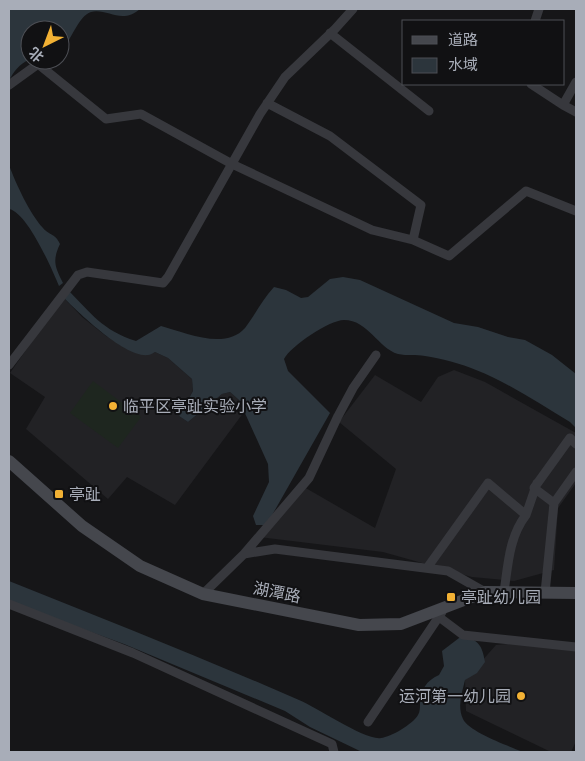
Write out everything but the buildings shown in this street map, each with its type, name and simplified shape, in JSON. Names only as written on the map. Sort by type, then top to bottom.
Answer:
[{"type":"street","points":[[9,365],[78,275],[87,272],[163,283],[267,103],[285,77],[353,9]]},
{"type":"street","points":[[330,33],[429,111]]},
{"type":"street","points":[[9,85],[38,64],[106,119],[141,114],[232,164],[372,230],[413,240],[449,256],[526,191],[576,211]]},
{"type":"street","points":[[563,105],[576,82]]},
{"type":"street","points":[[533,85],[576,112]]},
{"type":"street","points":[[267,103],[330,136],[421,205],[413,240]]},
{"type":"street","points":[[203,594],[244,554],[309,478],[353,388],[376,355]]},
{"type":"street","points":[[504,592],[509,556],[517,527],[526,515],[536,486],[570,438],[576,444]]},
{"type":"street","name":"湖潭路","points":[[9,461],[82,526],[140,566],[203,594],[359,625],[401,624],[442,612],[485,592],[576,593]]},
{"type":"street","points":[[545,593],[554,503],[576,472]]},
{"type":"street","points":[[427,568],[488,483],[526,515]]},
{"type":"street","points":[[536,486],[554,503]]},
{"type":"street","points":[[244,554],[274,549],[448,571],[485,592]]},
{"type":"street","points":[[9,604],[133,653],[332,744],[334,752]]},
{"type":"street","points":[[368,722],[442,612],[463,634],[576,646]]},
{"type":"shaded area","name":"临平区亭趾实验小学","points":[[63,297],[82,317],[106,336],[137,353],[147,355],[155,352],[168,358],[192,379],[193,391],[179,416],[188,422],[222,394],[230,392],[239,400],[244,412],[175,505],[127,477],[108,499],[26,429],[45,397],[10,373]]},
{"type":"shaded area","points":[[454,370],[485,382],[576,433],[576,483],[558,508],[554,570],[514,581],[472,577],[383,552],[259,537],[304,487],[375,528],[396,469],[339,422],[375,375],[421,402],[438,377]]},
{"type":"shaded area","points":[[93,381],[141,417],[118,448],[70,413]]},
{"type":"shaded area","name":"运河第一幼儿园","points":[[543,641],[576,650],[576,741],[571,752],[551,752],[466,711],[465,680],[496,645]]},
{"type":"water","points":[[9,9],[140,9],[127,16],[97,11],[86,14],[70,38],[70,20],[20,20],[20,66],[9,82]]},
{"type":"water","points":[[9,165],[19,190],[33,215],[43,228],[56,238],[60,244],[55,260],[56,268],[63,283],[59,286],[31,230],[16,212],[9,209]]},
{"type":"water","points":[[343,277],[360,280],[454,323],[478,327],[508,337],[525,340],[552,355],[576,374],[576,428],[570,422],[536,401],[488,375],[444,360],[422,355],[398,354],[384,346],[360,324],[352,321],[337,321],[320,329],[294,347],[284,359],[288,371],[330,413],[271,517],[264,525],[256,525],[253,516],[269,482],[268,464],[239,400],[230,392],[222,394],[188,422],[179,416],[193,391],[192,379],[168,358],[155,352],[149,355],[138,354],[115,342],[90,323],[63,297],[68,290],[91,314],[114,332],[136,341],[161,326],[204,338],[216,339],[237,335],[245,328],[274,287],[286,290],[301,298],[308,297],[330,279]]},
{"type":"water","points":[[9,581],[263,684],[374,738],[381,738],[401,730],[415,719],[419,712],[425,686],[439,675],[444,666],[442,651],[463,635],[479,644],[483,651],[485,662],[477,673],[465,680],[460,704],[463,719],[481,734],[523,752],[362,752],[310,727],[285,711],[124,644],[9,602]]},
{"type":"place","name":"临平区亭趾实验小学","points":[[113,406]]},
{"type":"place","name":"亭趾","points":[[59,494]]},
{"type":"place","name":"亭趾幼儿园","points":[[451,597]]},
{"type":"place","name":"运河第一幼儿园","points":[[521,696]]}]
